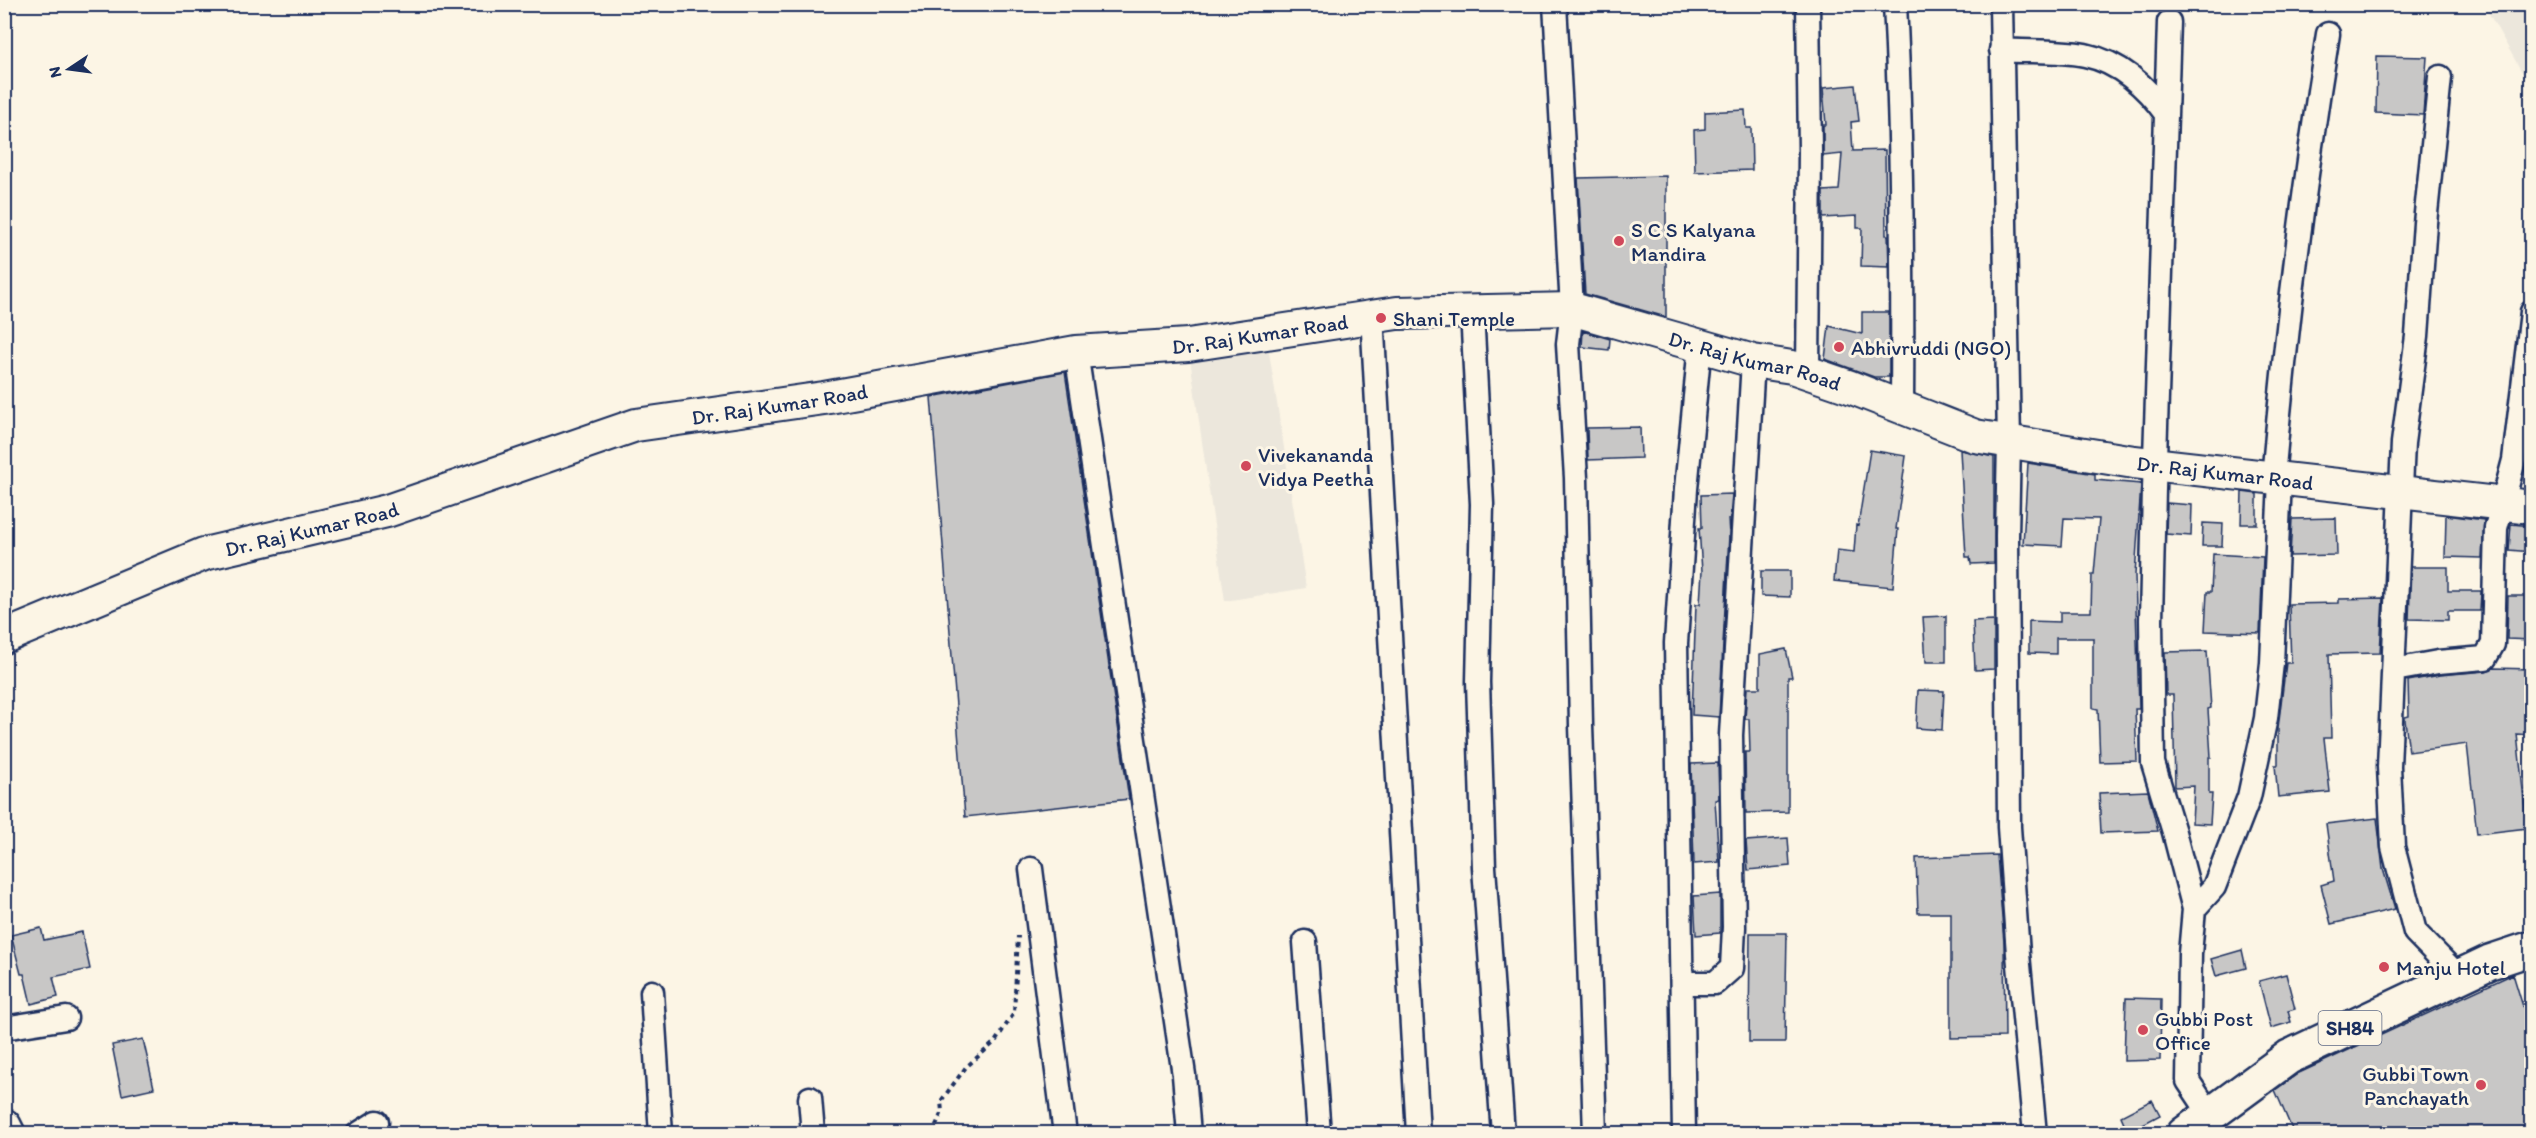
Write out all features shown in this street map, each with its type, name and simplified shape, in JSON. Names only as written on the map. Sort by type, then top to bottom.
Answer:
[{"type":"main road","name":"SH84","points":[[2184,1134],[2289,1057],[2490,962],[2532,948]]},
{"type":"main road","points":[[4,1126],[8,1134]]},
{"type":"street","points":[[1555,4],[1572,309],[1568,344],[1576,478],[1594,1134]]},
{"type":"street","points":[[1808,4],[1810,150],[1808,372]]},
{"type":"street","points":[[1895,4],[1903,244],[1902,407]]},
{"type":"street","points":[[2001,4],[2009,442],[2007,536],[2009,826],[2035,1134]]},
{"type":"street","points":[[2169,22],[2151,620],[2153,763],[2174,832],[2193,909],[2188,1081],[2210,1114]]},
{"type":"street","points":[[2193,909],[2214,887],[2245,807],[2266,718],[2272,663],[2277,479],[2287,327],[2310,144],[2328,34]]},
{"type":"street","points":[[2001,50],[2086,55],[2121,70],[2151,93],[2166,114]]},
{"type":"street","points":[[2440,77],[2425,223],[2417,336],[2403,443],[2389,766],[2393,847],[2415,932],[2459,977]]},
{"type":"street","name":"Dr. Raj Kumar Road","points":[[4,637],[204,554],[387,511],[636,425],[824,398],[1076,352],[1188,345],[1372,315],[1572,309],[1753,361],[1808,372],[1975,436],[2155,464],[2517,505]]},
{"type":"street","points":[[1472,311],[1472,357],[1482,504],[1478,682],[1484,844],[1503,1134]]},
{"type":"street","points":[[2394,669],[2485,658],[2493,644],[2496,528],[2517,505],[2514,460],[2532,312]]},
{"type":"street","points":[[1372,315],[1418,1134]]},
{"type":"street","points":[[1683,1134],[1676,643],[1686,489],[1700,345]]},
{"type":"street","points":[[1076,352],[1184,1075],[1189,1134]]},
{"type":"street","points":[[1682,983],[1715,983],[1732,969],[1734,927],[1731,735],[1753,361]]},
{"type":"street","points":[[1031,869],[1065,1134]]},
{"type":"street","points":[[1305,942],[1319,1134]]},
{"type":"street","points":[[652,992],[661,1134]]},
{"type":"street","points":[[4,1028],[66,1018]]},
{"type":"street","points":[[810,1098],[813,1134]]},
{"type":"path","points":[[932,1134],[942,1112],[941,1101],[966,1067],[995,1042],[1014,1013],[1019,933]]},
{"type":"shaded area","points":[[2484,5],[2531,5],[2531,88]]},
{"type":"shaded area","name":"Vivekananda Vidya Peetha","points":[[1266,333],[1306,588],[1225,601],[1188,345]]},
{"type":"building","points":[[2377,56],[2427,57],[2423,115],[2376,113]]},
{"type":"building","points":[[1855,85],[1859,121],[1851,122],[1853,151],[1885,150],[1886,235],[1888,235],[1889,267],[1861,266],[1862,228],[1857,228],[1857,216],[1823,218],[1823,191],[1839,190],[1842,154],[1823,156],[1823,125],[1826,125],[1823,88]]},
{"type":"building","points":[[1745,110],[1746,128],[1751,128],[1752,170],[1695,172],[1694,130],[1705,129],[1705,112]]},
{"type":"building","name":"S C S Kalyana Mandira","points":[[1666,176],[1666,317],[1585,294],[1578,178]]},
{"type":"building","points":[[1862,312],[1889,312],[1889,377],[1874,377],[1825,359],[1829,326],[1862,334]]},
{"type":"building","points":[[1583,331],[1610,339],[1609,350],[1582,347]]},
{"type":"building","points":[[1065,372],[1129,799],[965,817],[931,397]]},
{"type":"building","points":[[1640,427],[1641,458],[1588,460],[1587,428]]},
{"type":"building","points":[[1870,450],[1906,456],[1896,529],[1898,529],[1893,587],[1834,581],[1837,550],[1854,552],[1856,525],[1858,526]]},
{"type":"building","points":[[1960,450],[1994,457],[1994,563],[1971,564],[1970,557],[1966,557]]},
{"type":"building","points":[[2028,463],[2095,474],[2095,480],[2141,484],[2135,575],[2139,707],[2135,709],[2137,761],[2100,762],[2098,709],[2093,708],[2093,638],[2056,638],[2056,654],[2029,653],[2029,621],[2060,622],[2060,612],[2091,612],[2092,574],[2094,574],[2099,519],[2064,518],[2062,546],[2023,544]]},
{"type":"building","points":[[2242,492],[2257,494],[2257,524],[2241,524]]},
{"type":"building","points":[[1732,494],[1730,519],[1728,519],[1719,717],[1692,715],[1696,604],[1700,604],[1702,571],[1699,528],[1702,528],[1701,495]]},
{"type":"building","points":[[2167,503],[2192,505],[2191,536],[2166,534]]},
{"type":"building","points":[[2446,515],[2484,520],[2482,558],[2445,557]]},
{"type":"building","points":[[2336,518],[2337,555],[2290,556],[2292,519]]},
{"type":"building","points":[[2203,523],[2223,524],[2222,546],[2202,546]]},
{"type":"building","points":[[2511,524],[2532,526],[2532,552],[2509,550]]},
{"type":"building","points":[[2213,554],[2263,557],[2260,633],[2205,631],[2207,592],[2211,592]]},
{"type":"building","points":[[2411,567],[2448,567],[2448,591],[2481,591],[2480,611],[2448,611],[2448,620],[2409,619]]},
{"type":"building","points":[[1761,571],[1790,571],[1790,597],[1761,596]]},
{"type":"building","points":[[2508,596],[2532,596],[2532,640],[2507,639]]},
{"type":"building","points":[[2383,598],[2380,653],[2329,654],[2331,738],[2324,738],[2330,792],[2278,797],[2275,765],[2278,765],[2278,728],[2286,663],[2291,663],[2289,604],[2339,603],[2339,599]]},
{"type":"building","points":[[1946,616],[1946,662],[1926,662],[1923,617]]},
{"type":"building","points":[[1994,620],[1994,669],[1975,670],[1973,621]]},
{"type":"building","points":[[1786,649],[1792,677],[1788,677],[1788,812],[1746,813],[1745,752],[1750,752],[1749,719],[1745,719],[1747,688],[1760,688],[1760,654]]},
{"type":"building","points":[[2207,651],[2211,708],[2208,709],[2211,757],[2209,757],[2209,794],[2212,794],[2210,824],[2192,823],[2194,786],[2175,787],[2173,695],[2166,695],[2165,652]]},
{"type":"building","points":[[2493,668],[2532,669],[2532,735],[2517,734],[2527,828],[2477,834],[2467,744],[2409,752],[2405,720],[2405,717],[2409,716],[2408,681],[2440,675],[2486,671]]},
{"type":"building","points":[[1918,690],[1944,691],[1942,730],[1916,728]]},
{"type":"building","points":[[1718,763],[1719,799],[1715,800],[1719,862],[1694,864],[1691,764]]},
{"type":"building","points":[[2148,791],[2158,831],[2101,833],[2099,793]]},
{"type":"building","points":[[2377,818],[2383,869],[2395,909],[2331,924],[2321,885],[2334,881],[2326,824]]},
{"type":"building","points":[[1788,838],[1790,866],[1748,870],[1746,841]]},
{"type":"building","points":[[1997,855],[2004,943],[2005,1037],[1951,1038],[1951,913],[1918,913],[1916,858]]},
{"type":"building","points":[[1720,894],[1720,933],[1696,935],[1694,896]]},
{"type":"building","points":[[41,928],[44,940],[82,932],[90,969],[53,977],[58,997],[31,1004],[11,935]]},
{"type":"building","points":[[1750,933],[1787,933],[1785,1042],[1749,1042]]},
{"type":"building","points":[[2242,950],[2246,968],[2216,976],[2211,959]]},
{"type":"building","points":[[2286,974],[2295,1009],[2288,1011],[2291,1022],[2271,1028],[2259,981]]},
{"type":"building","points":[[2513,974],[2532,1036],[2532,1134],[2294,1134],[2275,1090],[2299,1073]]},
{"type":"building","name":"Gubbi Post Office","points":[[2126,998],[2161,999],[2160,1060],[2124,1061]]},
{"type":"building","points":[[143,1039],[154,1088],[122,1095],[112,1045]]},
{"type":"building","points":[[2152,1100],[2160,1115],[2128,1132],[2121,1116]]},
{"type":"place","name":"S C S Kalyana Mandira","points":[[1619,241]]},
{"type":"place","name":"Shani Temple","points":[[1381,318]]},
{"type":"place","name":"Abhivruddi (NGO)","points":[[1839,347]]},
{"type":"place","name":"Vivekananda Vidya Peetha","points":[[1246,466]]},
{"type":"place","name":"Manju Hotel","points":[[2384,967]]},
{"type":"place","name":"Gubbi Post Office","points":[[2143,1030]]},
{"type":"place","name":"Gubbi Town Panchayath","points":[[2481,1085]]}]
